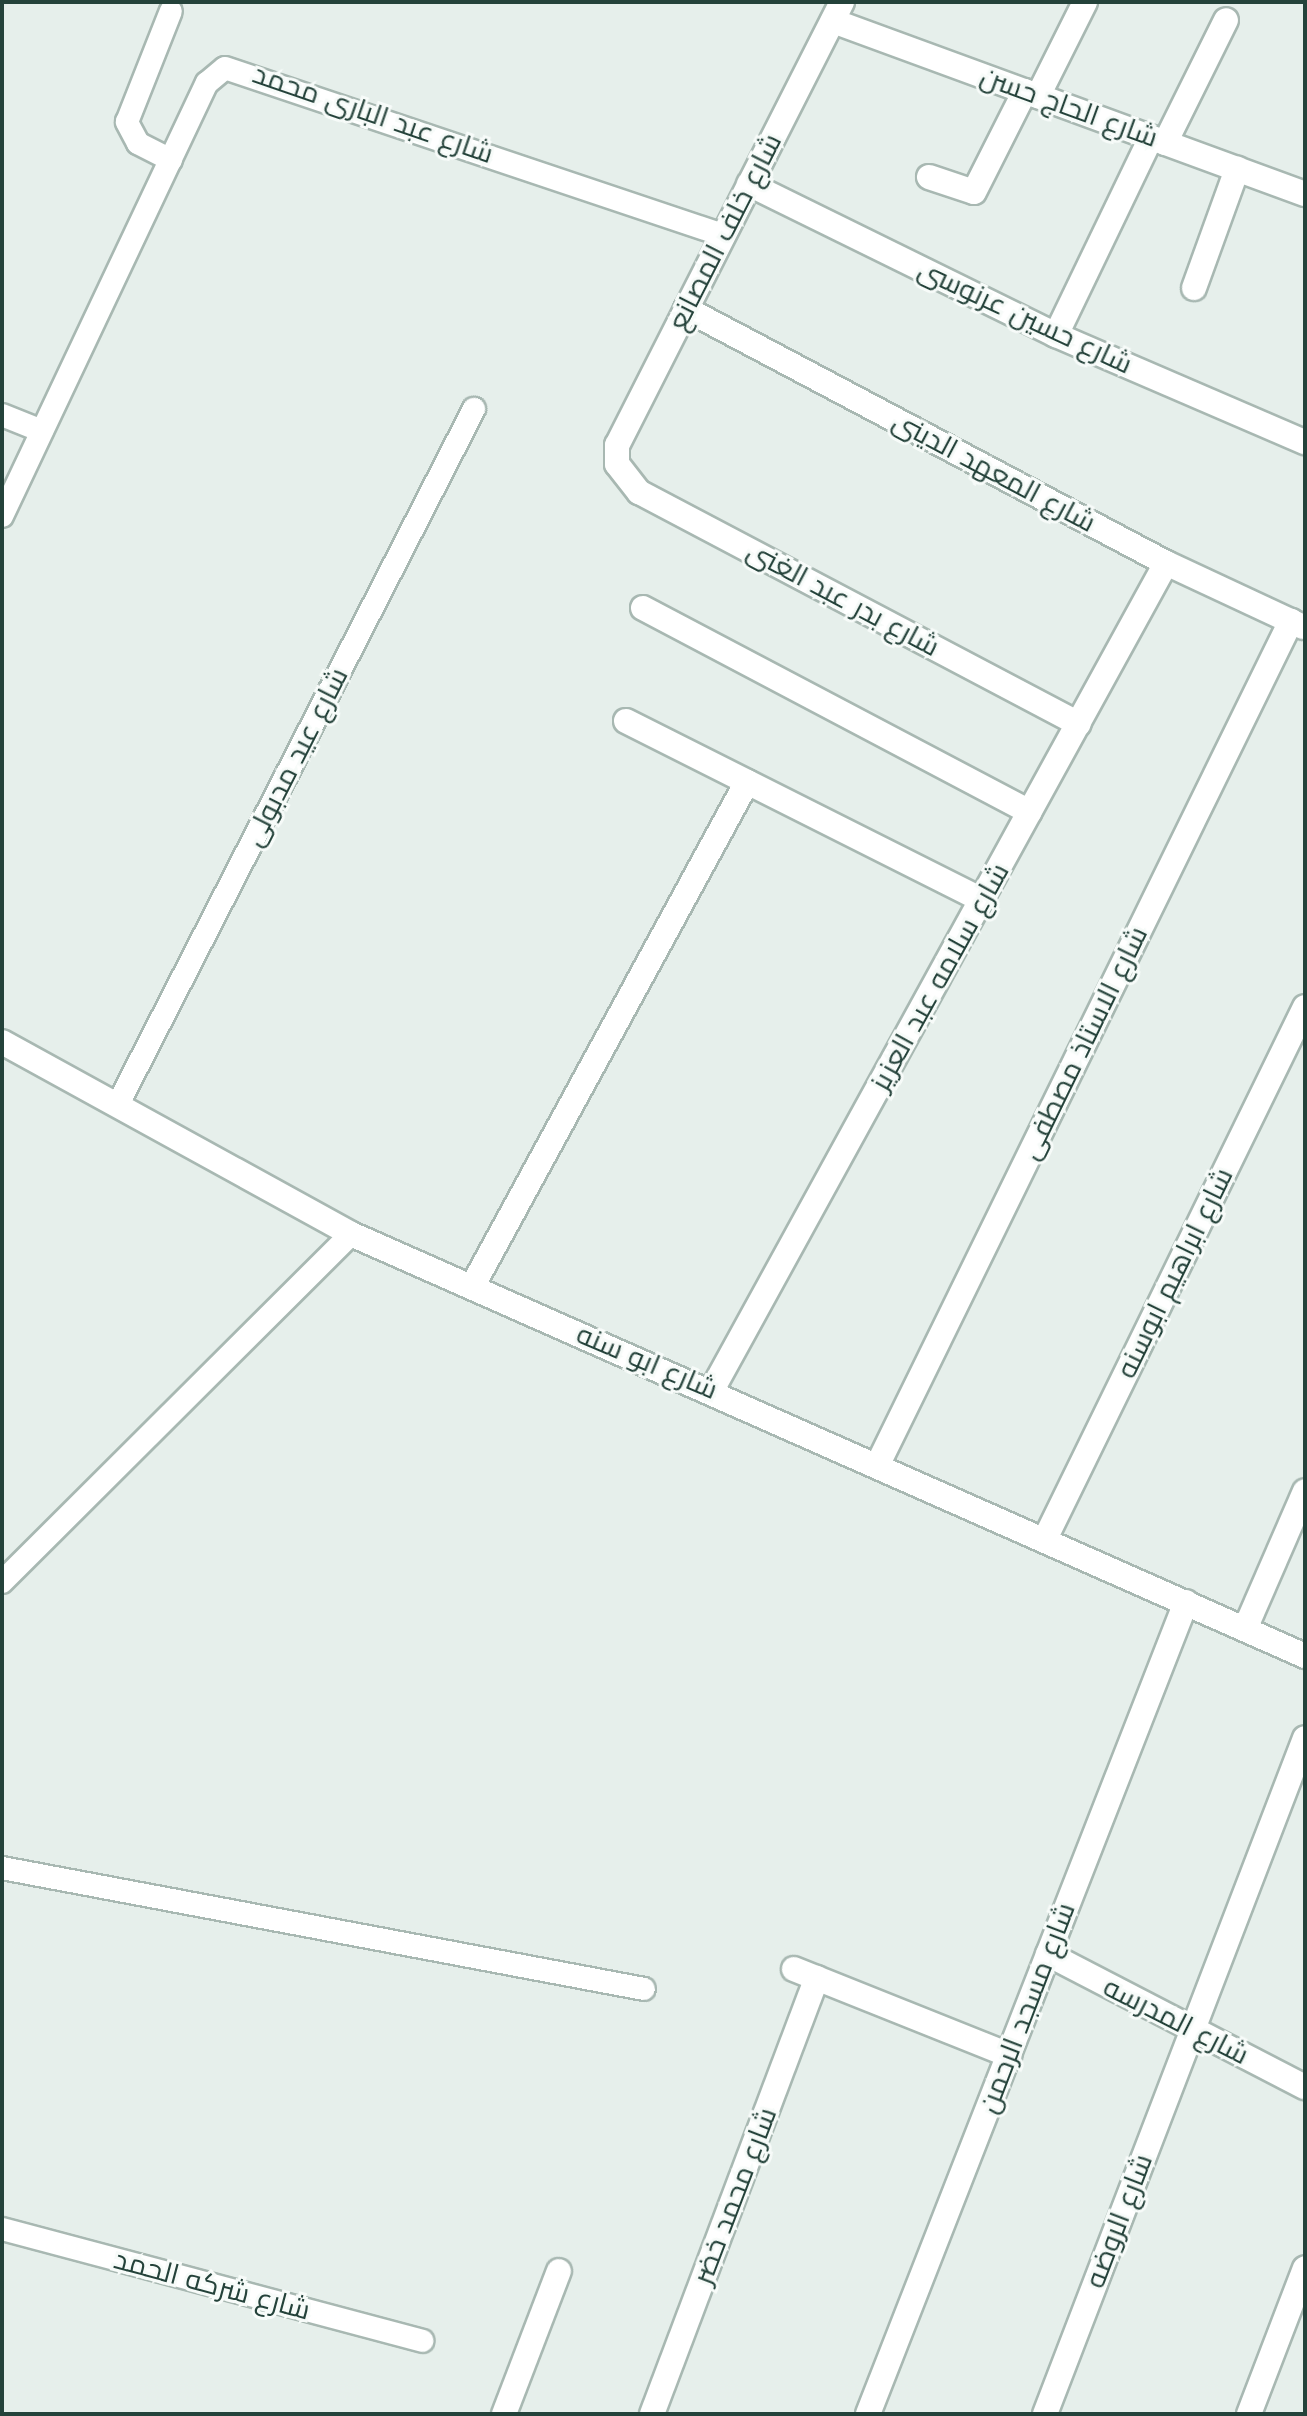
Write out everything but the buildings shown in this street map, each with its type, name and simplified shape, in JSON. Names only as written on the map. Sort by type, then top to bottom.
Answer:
[{"type":"street","points":[[929,177],[971,195],[1085,2]]},
{"type":"street","name":"شارع الحاج حسن","points":[[837,11],[1032,94],[1305,194]]},
{"type":"street","name":"شارع خلف المصانع","points":[[617,464],[617,445],[837,11]]},
{"type":"street","points":[[1056,335],[1158,140],[1226,20]]},
{"type":"street","points":[[1194,288],[1237,169]]},
{"type":"street","name":"شارع حسين عرنوسى","points":[[749,184],[1056,335],[1305,442]]},
{"type":"street","name":"شارع المعهد الدينى","points":[[686,309],[1166,563],[1298,624]]},
{"type":"street","name":"شارع بدر عبد الغنى","points":[[617,464],[639,492],[1079,724]]},
{"type":"street","name":"شارع سلامه عبد العزيز","points":[[712,1390],[1166,563]]},
{"type":"street","points":[[643,608],[1030,812]]},
{"type":"street","name":"شارع الاستاذ مصطفى","points":[[878,1464],[1298,624]]},
{"type":"street","points":[[626,721],[982,900]]},
{"type":"street","points":[[472,1287],[747,782]]},
{"type":"street","name":"شارع ابراهيم ابوسنه","points":[[1045,1539],[1305,1007]]},
{"type":"street","name":"شارع ابو سنه","points":[[2,1042],[351,1234],[712,1390],[1305,1656]]},
{"type":"street","points":[[1245,1629],[1305,1491]]},
{"type":"street","name":"شارع مسجد الرحمن","points":[[868,2414],[1186,1602]]},
{"type":"street","name":"شارع الروضه","points":[[1045,2414],[1305,1738]]},
{"type":"street","name":"شارع المدرسه","points":[[1048,1954],[1305,2087]]},
{"type":"street","name":"شارع محمد خضر","points":[[652,2414],[806,1973],[1009,2055]]},
{"type":"street","points":[[1249,2414],[1305,2268]]},
{"type":"street","points":[[504,2414],[559,2271]]},
{"type":"lane","points":[[171,11],[127,122],[138,143],[171,160]]},
{"type":"lane","name":"شارع عبد البارى محمد","points":[[2,516],[207,83],[237,66],[723,235]]},
{"type":"lane","name":"شارع عيد مدبولى","points":[[118,1104],[474,409]]},
{"type":"lane","points":[[2,415],[42,431]]},
{"type":"lane","points":[[2,1582],[351,1234]]},
{"type":"lane","points":[[2,1868],[644,1989]]},
{"type":"lane","name":"شارع شركه الحمد","points":[[2,2229],[422,2341]]}]
